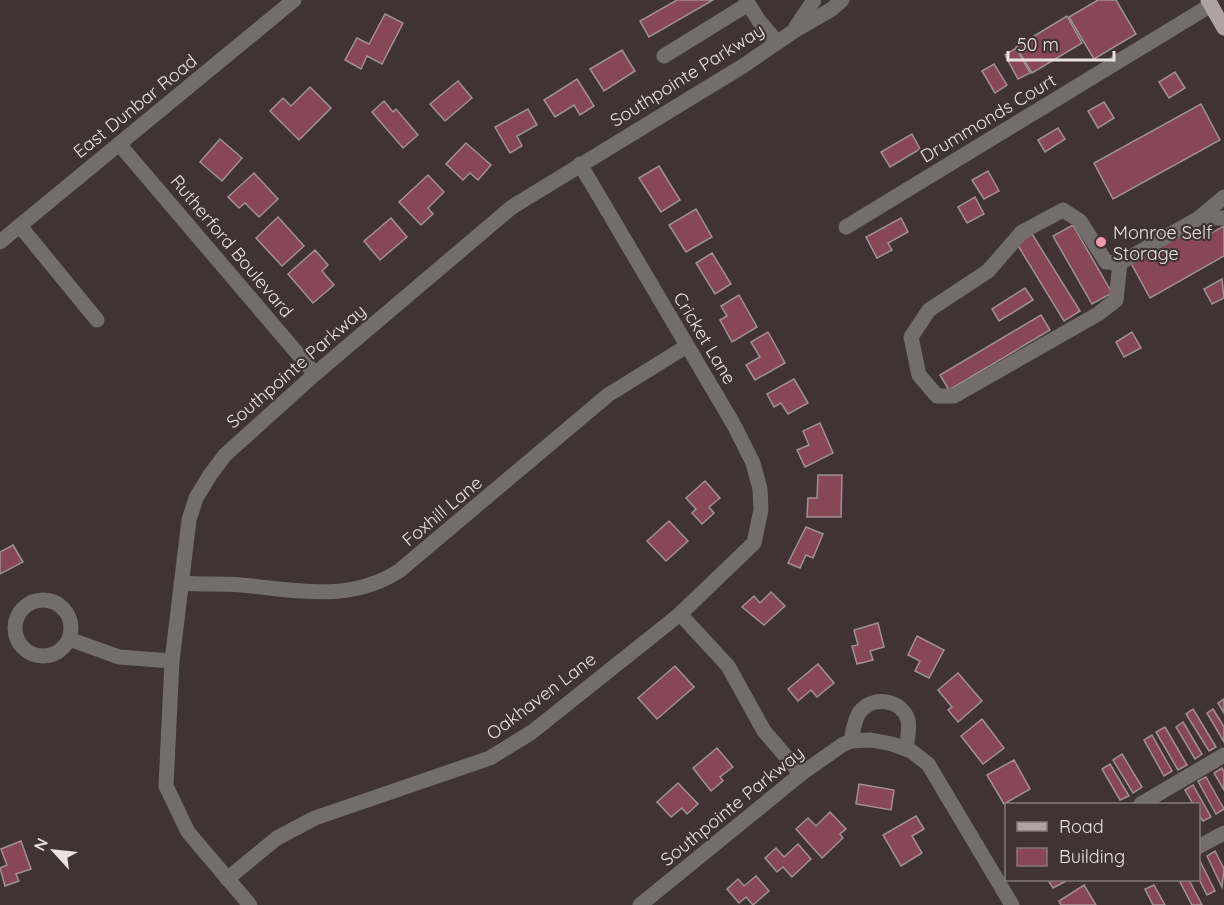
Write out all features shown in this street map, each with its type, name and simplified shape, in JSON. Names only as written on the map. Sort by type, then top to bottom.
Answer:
[{"type":"main road","points":[[1209,3],[1224,28]]},
{"type":"street","name":"East Dunbar Road","points":[[0,242],[294,0]]},
{"type":"street","name":"Southpointe Parkway","points":[[794,31],[814,0]]},
{"type":"street","name":"Southpointe Parkway","points":[[250,905],[188,832],[166,786],[172,661],[189,520],[196,498],[210,475],[225,455],[315,374],[512,207],[683,104],[794,31],[832,9],[842,0]]},
{"type":"street","points":[[664,56],[747,2],[777,42]]},
{"type":"street","name":"Drummonds Court","points":[[846,227],[1209,3]]},
{"type":"street","name":"Rutherford Boulevard","points":[[119,144],[315,374]]},
{"type":"street","name":"Cricket Lane","points":[[580,164],[734,425],[753,463],[760,489],[761,510],[753,543]]},
{"type":"street","points":[[1119,263],[1116,300],[1098,314],[954,396],[937,396],[919,375],[911,336],[929,310],[988,271],[1022,232],[1063,210],[1080,221],[1106,262],[1119,263],[1200,218],[1224,197]]},
{"type":"street","points":[[1200,218],[1224,218]]},
{"type":"street","points":[[20,226],[97,320]]},
{"type":"street","name":"Foxhill Lane","points":[[181,583],[334,591],[362,589],[385,580],[399,572],[608,395],[687,346]]},
{"type":"street","name":"Oakhaven Lane","points":[[227,879],[277,838],[315,818],[490,758],[532,732],[680,614],[753,543]]},
{"type":"street","points":[[680,614],[728,666],[764,731],[801,774]]},
{"type":"street","points":[[69,639],[119,657],[172,661]]},
{"type":"street","points":[[906,749],[909,724],[902,708],[886,701],[867,705],[860,711],[851,741],[871,740],[906,749],[928,764],[1012,905]]},
{"type":"street","name":"Southpointe Parkway","points":[[639,905],[801,774],[851,741]]},
{"type":"street","points":[[1143,803],[1224,754]]},
{"type":"street","points":[[1200,846],[1224,833]]},
{"type":"building","points":[[677,0],[713,0],[649,37],[640,21]]},
{"type":"building","points":[[1098,0],[1116,0],[1136,34],[1094,59],[1069,17]]},
{"type":"building","points":[[385,14],[403,23],[382,64],[367,56],[361,69],[345,60],[357,38],[369,44]]},
{"type":"building","points":[[1067,16],[1082,43],[1032,73],[1016,47]]},
{"type":"building","points":[[1016,48],[1030,73],[1018,79],[1005,55]]},
{"type":"building","points":[[622,50],[635,71],[604,91],[590,69]]},
{"type":"building","points":[[994,64],[1007,85],[995,93],[982,71]]},
{"type":"building","points":[[1175,72],[1185,88],[1169,98],[1159,82]]},
{"type":"building","points":[[577,79],[594,106],[580,115],[574,105],[555,117],[544,100]]},
{"type":"building","points":[[458,81],[472,98],[445,121],[430,104]]},
{"type":"building","points":[[310,87],[331,108],[299,140],[270,111],[283,98],[291,106]]},
{"type":"building","points":[[384,101],[393,112],[396,109],[418,135],[403,148],[372,112]]},
{"type":"building","points":[[1104,102],[1114,118],[1098,128],[1088,111]]},
{"type":"building","points":[[1201,104],[1220,140],[1113,199],[1094,163]]},
{"type":"building","points":[[528,109],[537,125],[517,136],[522,146],[510,153],[495,127]]},
{"type":"building","points":[[1058,128],[1065,139],[1045,152],[1038,140]]},
{"type":"building","points":[[912,134],[920,149],[890,167],[881,152]]},
{"type":"building","points":[[220,139],[242,158],[222,181],[200,162]]},
{"type":"building","points":[[466,143],[491,165],[478,180],[470,173],[463,180],[446,164]]},
{"type":"building","points":[[659,166],[680,200],[661,212],[639,178]]},
{"type":"building","points":[[988,171],[999,191],[984,199],[972,180]]},
{"type":"building","points":[[254,173],[278,199],[259,217],[245,203],[239,208],[228,197]]},
{"type":"building","points":[[428,175],[444,192],[428,208],[433,214],[421,225],[399,202]]},
{"type":"building","points":[[975,197],[984,214],[967,223],[958,207]]},
{"type":"building","points":[[696,209],[712,237],[686,252],[669,225]]},
{"type":"building","points":[[278,217],[304,246],[282,266],[256,238]]},
{"type":"building","points":[[391,218],[407,237],[380,260],[364,241]]},
{"type":"building","points":[[901,218],[908,232],[888,243],[892,250],[877,258],[866,237]]},
{"type":"building","points":[[1073,225],[1112,293],[1092,304],[1053,236]]},
{"type":"building","points":[[1224,226],[1224,256],[1150,298],[1131,263],[1191,229],[1197,241]]},
{"type":"building","points":[[1032,234],[1080,311],[1064,321],[1017,244]]},
{"type":"building","points":[[315,250],[328,265],[322,271],[334,285],[313,303],[288,274]]},
{"type":"building","points":[[712,253],[731,284],[715,294],[696,263]]},
{"type":"building","points":[[1222,279],[1224,298],[1212,304],[1204,289]]},
{"type":"building","points":[[1025,288],[1033,300],[999,321],[992,309]]},
{"type":"building","points":[[739,295],[757,327],[732,342],[720,320],[727,316],[721,306]]},
{"type":"building","points":[[1041,315],[1050,330],[949,390],[940,375]]},
{"type":"building","points":[[768,332],[785,363],[755,380],[746,365],[760,357],[751,342]]},
{"type":"building","points":[[1132,332],[1141,348],[1124,357],[1116,342]]},
{"type":"building","points":[[794,379],[808,403],[788,414],[781,403],[774,407],[767,394]]},
{"type":"building","points":[[820,423],[833,453],[805,467],[797,450],[809,445],[803,431]]},
{"type":"building","points":[[818,475],[842,475],[841,517],[807,517],[808,498],[817,498]]},
{"type":"building","points":[[705,481],[720,498],[709,507],[714,513],[702,524],[692,513],[696,509],[686,498]]},
{"type":"building","points":[[669,521],[688,541],[666,561],[647,541]]},
{"type":"building","points":[[806,527],[823,534],[813,558],[806,555],[800,568],[788,563]]},
{"type":"building","points":[[13,545],[23,562],[0,574],[0,552]]},
{"type":"building","points":[[771,592],[785,606],[764,625],[742,607],[754,596],[760,603]]},
{"type":"building","points":[[878,623],[884,647],[870,651],[873,660],[857,664],[852,646],[858,645],[854,630]]},
{"type":"building","points":[[917,636],[944,650],[929,678],[915,671],[920,661],[908,655]]},
{"type":"building","points":[[818,664],[834,683],[817,697],[811,690],[798,701],[788,689]]},
{"type":"building","points":[[675,666],[694,687],[657,719],[638,698]]},
{"type":"building","points":[[958,673],[982,701],[958,722],[948,710],[952,707],[938,690]]},
{"type":"building","points":[[1224,699],[1224,713],[1218,703]]},
{"type":"building","points":[[1193,709],[1216,747],[1209,751],[1186,714]]},
{"type":"building","points":[[1213,709],[1224,727],[1224,742],[1207,713]]},
{"type":"building","points":[[982,719],[1004,748],[983,764],[961,736]]},
{"type":"building","points":[[1183,722],[1202,754],[1195,759],[1176,727]]},
{"type":"building","points":[[1165,727],[1187,765],[1178,770],[1156,732]]},
{"type":"building","points":[[1152,735],[1172,771],[1164,776],[1144,740]]},
{"type":"building","points":[[717,748],[733,767],[720,777],[723,781],[711,791],[693,768]]},
{"type":"building","points":[[1122,754],[1142,787],[1133,793],[1113,760]]},
{"type":"building","points":[[1014,760],[1030,789],[1004,804],[987,775]]},
{"type":"building","points":[[1110,764],[1129,796],[1120,800],[1102,769]]},
{"type":"building","points":[[1222,768],[1224,772],[1224,790],[1214,773]]},
{"type":"building","points":[[1206,777],[1224,809],[1216,814],[1198,781]]},
{"type":"building","points":[[678,783],[698,804],[687,814],[682,808],[671,817],[657,802]]},
{"type":"building","points":[[859,784],[894,790],[891,810],[856,804]]},
{"type":"building","points":[[1193,785],[1211,817],[1203,821],[1200,817],[1200,803],[1192,803],[1185,790]]},
{"type":"building","points":[[830,812],[846,829],[840,834],[843,838],[822,858],[796,829],[808,818],[816,826]]},
{"type":"building","points":[[916,816],[924,829],[912,836],[922,853],[901,866],[883,835]]},
{"type":"building","points":[[21,841],[31,869],[16,874],[19,881],[5,886],[0,868],[7,865],[1,849]]},
{"type":"building","points":[[798,844],[811,859],[792,877],[783,867],[777,872],[765,858],[776,848],[784,857]]},
{"type":"building","points":[[1215,851],[1224,869],[1222,887],[1207,856]]},
{"type":"building","points":[[1200,861],[1215,891],[1207,895],[1200,881]]},
{"type":"building","points":[[756,876],[769,891],[753,905],[746,897],[739,903],[727,889],[738,879],[744,886]]},
{"type":"building","points":[[1049,881],[1066,881],[1053,888]]},
{"type":"building","points":[[1180,881],[1190,881],[1202,905],[1192,905]]},
{"type":"building","points":[[1084,885],[1096,905],[1061,905],[1059,901]]},
{"type":"building","points":[[1154,885],[1165,905],[1153,905],[1145,889]]},
{"type":"place","name":"Monroe Self Storage","points":[[1101,242]]}]
